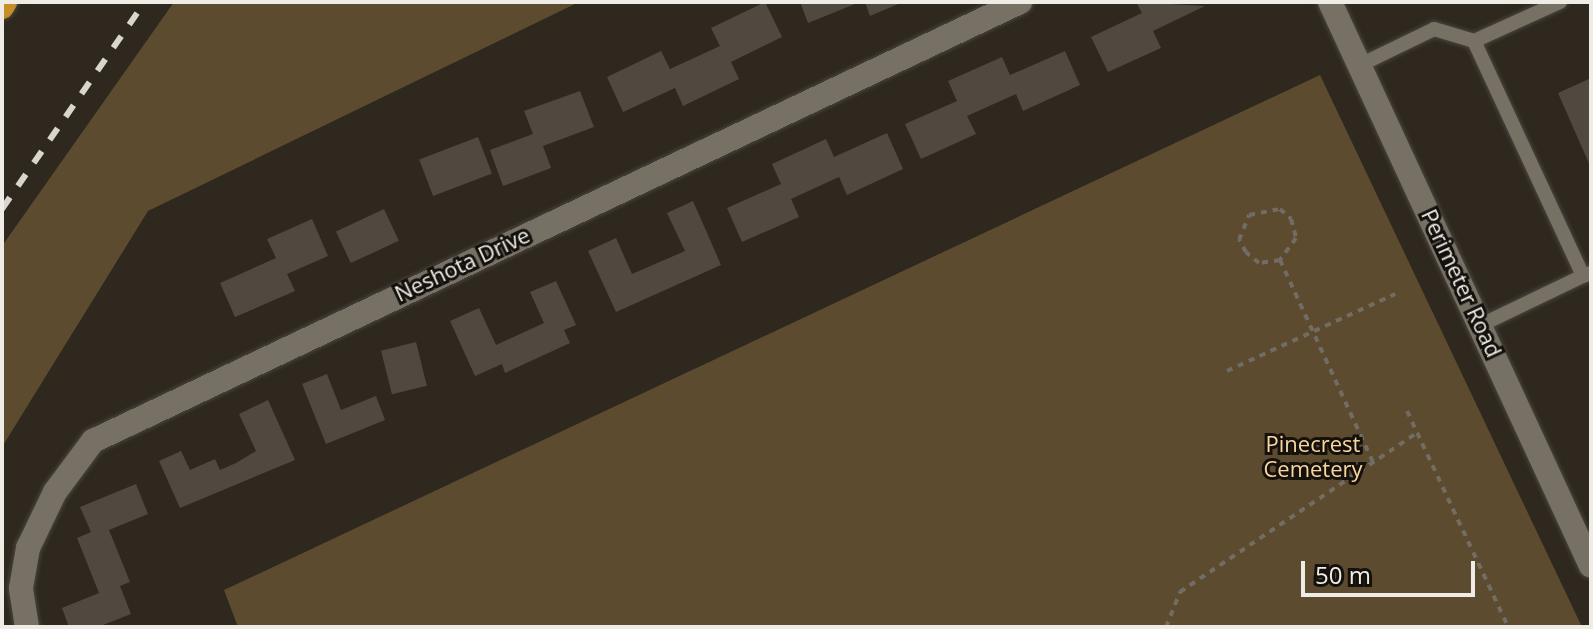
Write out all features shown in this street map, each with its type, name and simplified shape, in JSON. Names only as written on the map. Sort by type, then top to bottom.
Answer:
[{"type":"street","name":"Neshota Drive","points":[[27,627],[21,588],[28,548],[55,492],[93,441],[1020,2]]},
{"type":"street","name":"Perimeter Road","points":[[1330,2],[1591,566]]},
{"type":"lane","points":[[1360,65],[1434,29],[1474,41],[1560,2]]},
{"type":"lane","points":[[1474,41],[1587,274],[1481,325]]},
{"type":"path","points":[[1280,209],[1291,219],[1296,238],[1280,260],[1259,263],[1246,252],[1239,240],[1249,215],[1280,209]]},
{"type":"path","points":[[1280,260],[1373,462]]},
{"type":"path","points":[[1227,371],[1395,294]]},
{"type":"path","points":[[1407,411],[1508,627]]},
{"type":"path","points":[[1166,627],[1180,592],[1417,433]]},
{"type":"green space","points":[[174,2],[579,2],[148,211],[2,447],[2,246]]},
{"type":"green space","name":"Pinecrest Cemetery","points":[[1320,75],[1582,627],[238,627],[224,590]]},
{"type":"building","points":[[765,2],[782,37],[731,62],[739,79],[683,106],[675,88],[623,112],[607,77],[661,51],[670,69],[720,46],[711,28]]},
{"type":"building","points":[[800,2],[860,2],[808,23]]},
{"type":"building","points":[[865,2],[903,2],[870,16]]},
{"type":"building","points":[[1136,2],[1205,6],[1153,31],[1161,48],[1108,72],[1091,37],[1142,13]]},
{"type":"building","points":[[1065,51],[1080,85],[1023,111],[1016,94],[967,116],[976,134],[921,159],[905,124],[957,101],[948,81],[1002,57],[1010,75]]},
{"type":"building","points":[[1591,78],[1591,168],[1558,93]]},
{"type":"building","points":[[580,91],[594,127],[543,146],[551,168],[503,186],[490,150],[533,134],[524,111]]},
{"type":"building","points":[[887,133],[903,169],[847,195],[839,177],[791,199],[799,217],[742,242],[727,208],[781,184],[772,164],[826,139],[834,157]]},
{"type":"building","points":[[478,137],[492,173],[433,196],[419,160]]},
{"type":"building","points":[[693,201],[721,265],[616,312],[588,251],[616,238],[632,274],[685,251],[667,213]]},
{"type":"building","points":[[384,209],[399,241],[351,263],[336,231]]},
{"type":"building","points":[[312,219],[328,256],[287,274],[295,291],[235,317],[220,283],[276,258],[267,239]]},
{"type":"building","points":[[556,281],[576,325],[564,330],[570,343],[505,373],[502,364],[475,376],[450,321],[479,308],[496,345],[544,323],[530,292]]},
{"type":"building","points":[[416,342],[427,386],[392,394],[381,351]]},
{"type":"building","points":[[327,374],[341,410],[376,396],[385,420],[326,444],[302,384]]},
{"type":"building","points":[[268,400],[295,460],[180,508],[159,461],[181,451],[190,470],[215,459],[220,470],[236,463],[256,451],[239,414]]},
{"type":"building","points":[[136,484],[148,514],[109,530],[130,582],[120,586],[131,614],[98,627],[69,627],[62,608],[99,593],[77,538],[91,532],[80,507]]},
{"type":"railway","points":[[2,209],[145,2]]}]
